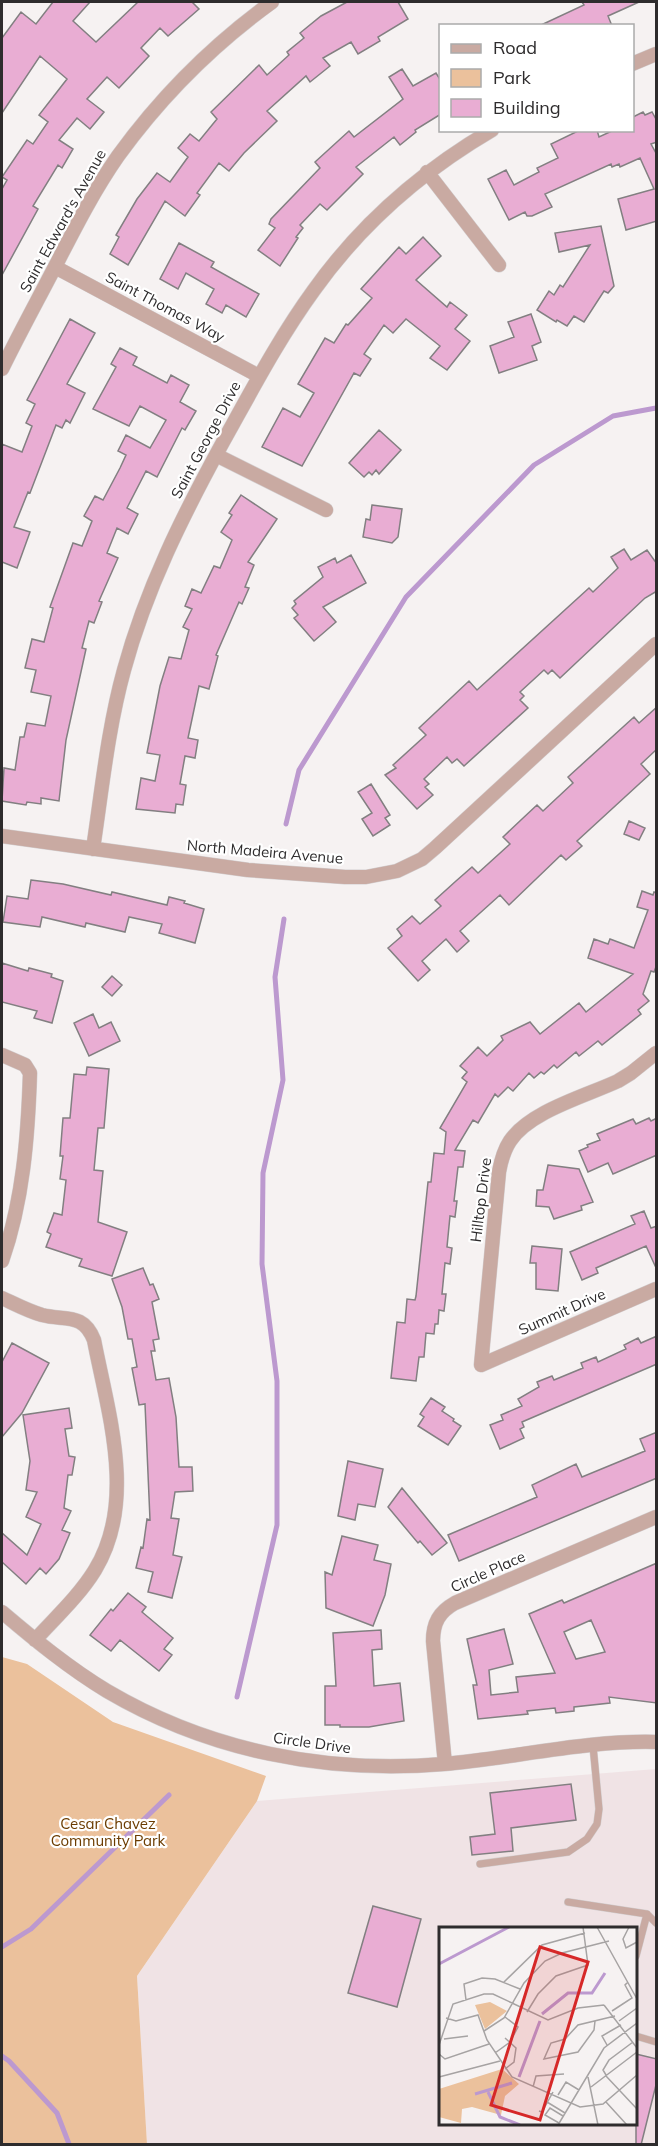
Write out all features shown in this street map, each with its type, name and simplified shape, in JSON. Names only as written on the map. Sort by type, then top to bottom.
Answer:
[{"type":"street","name":"Saint Edward's Avenue","points":[[2,369],[105,176],[144,123],[220,43],[272,2]]},
{"type":"street","points":[[634,64],[657,54]]},
{"type":"street","name":"Saint George Drive","points":[[93,849],[112,721],[137,624],[166,550],[259,376],[300,310],[328,271],[375,219],[427,172],[489,132]]},
{"type":"street","points":[[427,172],[499,265]]},
{"type":"street","name":"Saint Thomas Way","points":[[55,267],[259,376]]},
{"type":"street","points":[[216,455],[326,510]]},
{"type":"street","name":"North Madeira Avenue","points":[[2,836],[248,870],[366,877],[397,871],[417,862],[435,848],[657,644]]},
{"type":"street","name":"Hilltop Drive","points":[[481,1365],[499,1172],[501,1160],[509,1142],[520,1129],[537,1118],[618,1081],[657,1053]]},
{"type":"street","points":[[2,1055],[25,1065],[30,1073],[20,1195],[2,1261]]},
{"type":"street","name":"Summit Drive","points":[[481,1365],[657,1289]]},
{"type":"street","points":[[2,1298],[41,1315],[78,1320],[87,1327],[94,1340],[115,1450],[116,1499],[112,1522],[99,1563],[84,1585],[35,1640]]},
{"type":"street","name":"Circle Place","points":[[445,1764],[433,1641],[434,1626],[440,1616],[455,1604],[657,1517]]},
{"type":"street","name":"Circle Drive","points":[[2,1612],[71,1668],[122,1700],[179,1726],[226,1743],[276,1756],[335,1765],[396,1767],[445,1764],[593,1746],[657,1742]]},
{"type":"lane","points":[[480,1864],[568,1851],[587,1839],[597,1824],[599,1809],[593,1746]]},
{"type":"lane","points":[[568,1902],[647,1914],[657,1923]]},
{"type":"lane","points":[[637,1952],[647,1914]]},
{"type":"lane","points":[[637,2036],[657,2042]]},
{"type":"shaded area","points":[[656,1769],[656,2144],[147,2144],[137,1976],[257,1801]]},
{"type":"green space","name":"Cesar Chavez Community Park","points":[[2,1657],[27,1664],[113,1722],[266,1776],[257,1801],[137,1976],[147,2144],[2,2144]]},
{"type":"building","points":[[53,2],[90,2],[73,21],[96,42],[138,2],[192,2],[199,9],[168,36],[160,28],[141,48],[149,56],[119,88],[107,77],[87,99],[104,112],[90,129],[77,118],[59,140],[73,149],[62,168],[58,165],[33,206],[38,209],[2,275],[2,189],[7,180],[2,177],[27,140],[33,144],[48,122],[39,115],[67,79],[40,56],[2,113],[2,38],[21,12],[36,24]]},
{"type":"building","points":[[347,2],[398,2],[408,19],[378,37],[380,41],[358,54],[351,42],[323,58],[330,66],[310,82],[306,76],[267,111],[277,121],[229,171],[219,163],[197,193],[200,195],[185,216],[165,201],[128,265],[110,254],[119,237],[116,235],[137,199],[157,173],[170,182],[188,157],[178,148],[190,134],[199,141],[217,119],[211,112],[259,65],[267,75],[289,55],[287,52],[304,38],[300,33],[321,16]]},
{"type":"building","points":[[582,2],[639,2],[608,16],[611,24],[543,24],[584,5]]},
{"type":"building","points":[[402,69],[413,86],[436,73],[439,78],[439,115],[415,130],[416,132],[400,145],[394,137],[356,167],[363,174],[327,210],[320,204],[300,225],[303,228],[280,266],[258,250],[275,228],[269,224],[271,219],[320,168],[315,162],[349,131],[354,137],[403,99],[389,77]]},
{"type":"building","points":[[643,112],[645,115],[652,112],[657,121],[657,142],[651,144],[657,155],[657,221],[626,230],[618,199],[654,189],[640,158],[620,167],[619,164],[612,167],[611,164],[545,194],[552,207],[532,216],[527,216],[525,212],[509,220],[488,179],[506,170],[514,185],[539,172],[537,168],[558,158],[551,144],[576,132],[598,132],[599,137],[610,132],[634,132],[634,116]]},
{"type":"building","points":[[601,226],[614,286],[608,293],[604,291],[584,322],[574,316],[567,326],[557,320],[556,322],[537,310],[549,291],[554,295],[560,285],[563,287],[590,245],[559,252],[555,233]]},
{"type":"building","points":[[423,237],[441,256],[416,280],[447,307],[450,302],[467,315],[455,329],[470,341],[447,370],[430,358],[440,346],[406,319],[393,333],[384,325],[364,354],[371,359],[360,376],[354,373],[302,466],[262,447],[283,408],[300,417],[314,393],[298,384],[325,338],[334,343],[346,324],[348,325],[372,298],[361,289],[399,247],[406,254]]},
{"type":"building","points":[[179,243],[214,262],[211,267],[259,294],[246,317],[226,305],[222,313],[206,304],[214,289],[186,273],[178,289],[160,279]]},
{"type":"building","points":[[531,314],[541,342],[532,346],[537,360],[499,373],[490,346],[514,337],[508,322]]},
{"type":"building","points":[[70,319],[95,333],[67,384],[85,393],[70,423],[66,420],[62,428],[56,425],[30,493],[28,492],[14,527],[30,532],[17,568],[2,562],[2,444],[22,452],[32,426],[26,423],[35,404],[27,400]]},
{"type":"building","points":[[120,348],[137,357],[133,365],[167,383],[171,375],[189,385],[180,402],[196,411],[185,430],[182,428],[157,477],[146,471],[127,508],[138,514],[128,534],[117,528],[107,553],[118,558],[99,601],[102,602],[94,623],[89,621],[82,648],[86,649],[66,740],[59,801],[41,798],[41,804],[27,802],[26,805],[2,801],[4,768],[15,770],[20,737],[24,737],[27,723],[45,726],[51,696],[31,692],[36,670],[25,668],[32,639],[44,642],[53,608],[50,607],[73,543],[82,546],[92,521],[84,516],[95,496],[103,500],[120,468],[126,455],[118,451],[126,435],[150,448],[166,420],[140,406],[129,426],[93,409],[116,367],[111,364]]},
{"type":"building","points":[[379,430],[401,450],[379,474],[376,470],[372,475],[369,472],[364,477],[349,463]]},
{"type":"building","points":[[241,495],[277,519],[248,562],[254,565],[245,587],[249,588],[242,604],[239,602],[216,655],[218,656],[209,689],[199,686],[188,738],[198,740],[195,758],[185,756],[180,784],[186,785],[183,805],[176,804],[175,813],[136,809],[141,778],[155,781],[160,755],[147,753],[160,686],[169,657],[181,659],[189,630],[183,627],[192,609],[185,606],[192,589],[201,593],[214,566],[220,568],[232,540],[221,532],[232,515],[229,513]]},
{"type":"building","points":[[372,505],[402,509],[398,537],[392,543],[363,537],[366,519],[370,520]]},
{"type":"building","points":[[624,549],[631,560],[647,550],[657,564],[657,591],[645,598],[560,678],[552,670],[548,674],[544,670],[520,692],[524,696],[520,700],[528,708],[464,766],[457,759],[452,763],[447,757],[424,779],[429,784],[425,787],[433,795],[417,809],[385,775],[396,768],[393,765],[426,735],[419,728],[469,681],[477,690],[589,588],[593,592],[618,568],[611,557]]},
{"type":"building","points":[[351,555],[366,583],[323,607],[336,622],[314,641],[294,618],[298,615],[292,608],[296,604],[294,601],[323,577],[318,567],[335,558],[337,563]]},
{"type":"building","points":[[657,707],[657,749],[641,764],[650,774],[577,841],[582,846],[566,860],[561,855],[509,905],[500,895],[460,931],[469,941],[457,952],[446,939],[422,961],[430,970],[418,981],[388,948],[402,936],[397,929],[412,916],[420,924],[441,906],[435,900],[456,881],[472,867],[478,873],[510,844],[503,837],[537,805],[543,811],[573,783],[568,777],[634,717],[639,723]]},
{"type":"building","points":[[371,784],[390,815],[385,818],[390,825],[373,836],[362,819],[372,813],[358,792]]},
{"type":"building","points":[[629,821],[645,828],[639,840],[624,834]]},
{"type":"building","points":[[31,880],[63,884],[111,895],[112,892],[167,905],[169,897],[185,901],[184,903],[204,909],[195,943],[159,933],[162,924],[129,917],[125,932],[86,923],[85,927],[42,917],[40,927],[3,922],[7,896],[28,899]]},
{"type":"building","points":[[642,891],[653,895],[654,892],[657,893],[657,964],[654,972],[651,971],[643,994],[649,1001],[638,1010],[641,1014],[602,1045],[598,1041],[579,1056],[576,1052],[557,1068],[554,1065],[544,1074],[541,1072],[534,1078],[529,1073],[513,1091],[508,1087],[498,1097],[495,1094],[478,1123],[473,1120],[455,1150],[465,1151],[463,1167],[458,1167],[454,1201],[457,1201],[455,1217],[450,1216],[447,1247],[452,1248],[450,1264],[445,1263],[442,1294],[446,1294],[444,1311],[439,1310],[438,1324],[435,1324],[434,1334],[426,1333],[424,1357],[419,1357],[416,1381],[391,1378],[397,1322],[405,1323],[407,1299],[415,1300],[416,1296],[428,1182],[431,1182],[434,1153],[444,1154],[446,1132],[440,1128],[467,1082],[462,1078],[467,1072],[460,1066],[478,1047],[487,1056],[503,1040],[501,1036],[530,1022],[540,1034],[579,1003],[586,1012],[633,974],[588,958],[594,939],[608,944],[610,939],[634,948],[648,910],[637,907]]},
{"type":"building","points":[[2,963],[28,971],[29,968],[52,974],[51,977],[63,981],[52,1023],[34,1018],[37,1011],[2,1002]]},
{"type":"building","points":[[112,976],[122,985],[112,996],[102,987]]},
{"type":"building","points":[[93,1014],[99,1028],[111,1022],[120,1041],[89,1056],[74,1023]]},
{"type":"building","points":[[87,1067],[109,1069],[104,1128],[98,1128],[94,1170],[103,1171],[98,1222],[127,1232],[112,1276],[79,1266],[82,1259],[46,1247],[51,1234],[47,1232],[54,1213],[62,1215],[66,1180],[60,1179],[63,1156],[60,1156],[63,1118],[70,1118],[74,1074],[86,1075]]},
{"type":"building","points":[[649,1118],[651,1121],[657,1118],[657,1155],[613,1174],[608,1163],[588,1172],[579,1151],[600,1140],[597,1134],[633,1119],[636,1124]]},
{"type":"building","points":[[548,1165],[579,1169],[593,1202],[581,1206],[582,1210],[554,1219],[549,1207],[536,1206],[537,1190],[543,1190]]},
{"type":"building","points":[[644,1211],[651,1228],[657,1226],[657,1270],[646,1246],[596,1268],[598,1273],[582,1280],[570,1252],[635,1224],[631,1216]]},
{"type":"building","points":[[532,1246],[562,1249],[558,1291],[536,1289],[536,1263],[530,1263]]},
{"type":"building","points":[[143,1268],[159,1299],[152,1302],[159,1339],[153,1340],[155,1351],[151,1351],[156,1380],[169,1378],[176,1417],[179,1467],[192,1467],[193,1491],[175,1492],[171,1518],[179,1519],[173,1555],[182,1557],[172,1598],[148,1592],[153,1572],[136,1568],[141,1547],[143,1548],[147,1519],[150,1520],[145,1404],[139,1405],[132,1368],[137,1367],[132,1339],[128,1339],[122,1307],[112,1279]]},
{"type":"building","points":[[657,1336],[657,1364],[522,1422],[524,1427],[520,1429],[524,1438],[500,1449],[490,1425],[503,1420],[501,1415],[522,1406],[518,1399],[539,1387],[537,1382],[552,1376],[554,1380],[583,1368],[581,1363],[596,1357],[598,1362],[626,1349],[624,1345],[638,1338],[641,1343]]},
{"type":"building","points":[[12,1343],[49,1363],[22,1413],[2,1437],[2,1362]]},
{"type":"building","points":[[431,1398],[445,1407],[442,1411],[461,1426],[448,1445],[418,1426],[424,1417],[420,1414]]},
{"type":"building","points":[[69,1408],[72,1428],[65,1429],[69,1456],[75,1457],[72,1475],[68,1475],[64,1508],[71,1511],[62,1530],[70,1533],[59,1559],[46,1574],[40,1568],[26,1584],[2,1562],[2,1533],[27,1555],[41,1524],[26,1517],[37,1492],[26,1490],[30,1461],[23,1415]]},
{"type":"building","points":[[657,1432],[657,1478],[459,1561],[448,1535],[537,1497],[532,1485],[576,1464],[582,1477],[645,1451],[640,1439]]},
{"type":"building","points":[[348,1461],[383,1469],[375,1507],[358,1504],[355,1520],[338,1516]]},
{"type":"building","points":[[402,1488],[447,1543],[432,1555],[420,1541],[418,1543],[388,1507]]},
{"type":"building","points":[[342,1536],[378,1545],[374,1560],[391,1564],[385,1595],[373,1626],[326,1608],[325,1572],[332,1575]]},
{"type":"building","points":[[657,1563],[657,1703],[609,1697],[610,1703],[574,1707],[574,1711],[556,1713],[555,1708],[527,1711],[528,1714],[478,1719],[473,1685],[477,1685],[467,1639],[504,1629],[513,1664],[489,1670],[491,1695],[518,1692],[516,1677],[555,1673],[529,1614],[562,1600],[564,1603]],"holes":[[[591,1620],[605,1652],[576,1659],[564,1632]]]},
{"type":"building","points":[[128,1593],[146,1607],[142,1612],[173,1638],[164,1649],[172,1655],[159,1671],[120,1640],[111,1651],[90,1635],[111,1609],[113,1611]]},
{"type":"building","points":[[381,1630],[382,1649],[372,1650],[374,1686],[400,1683],[404,1721],[369,1727],[325,1725],[325,1686],[336,1686],[333,1633]]},
{"type":"building","points":[[571,1784],[576,1820],[511,1828],[513,1851],[472,1855],[470,1837],[495,1834],[490,1793]]},
{"type":"building","points":[[373,1906],[421,1919],[397,2007],[348,1993]]},
{"type":"building","points":[[637,2054],[657,2059],[657,2081],[641,2145],[636,2145]]},
{"type":"waterway","points":[[286,824],[299,770],[406,597],[534,465],[613,416],[656,408]]},
{"type":"waterway","points":[[237,1697],[277,1525],[277,1381],[262,1264],[263,1173],[283,1080],[275,977],[284,919]]},
{"type":"waterway","points":[[2,1947],[31,1929],[169,1795]]},
{"type":"waterway","points":[[2,2056],[57,2113],[69,2144]]}]
